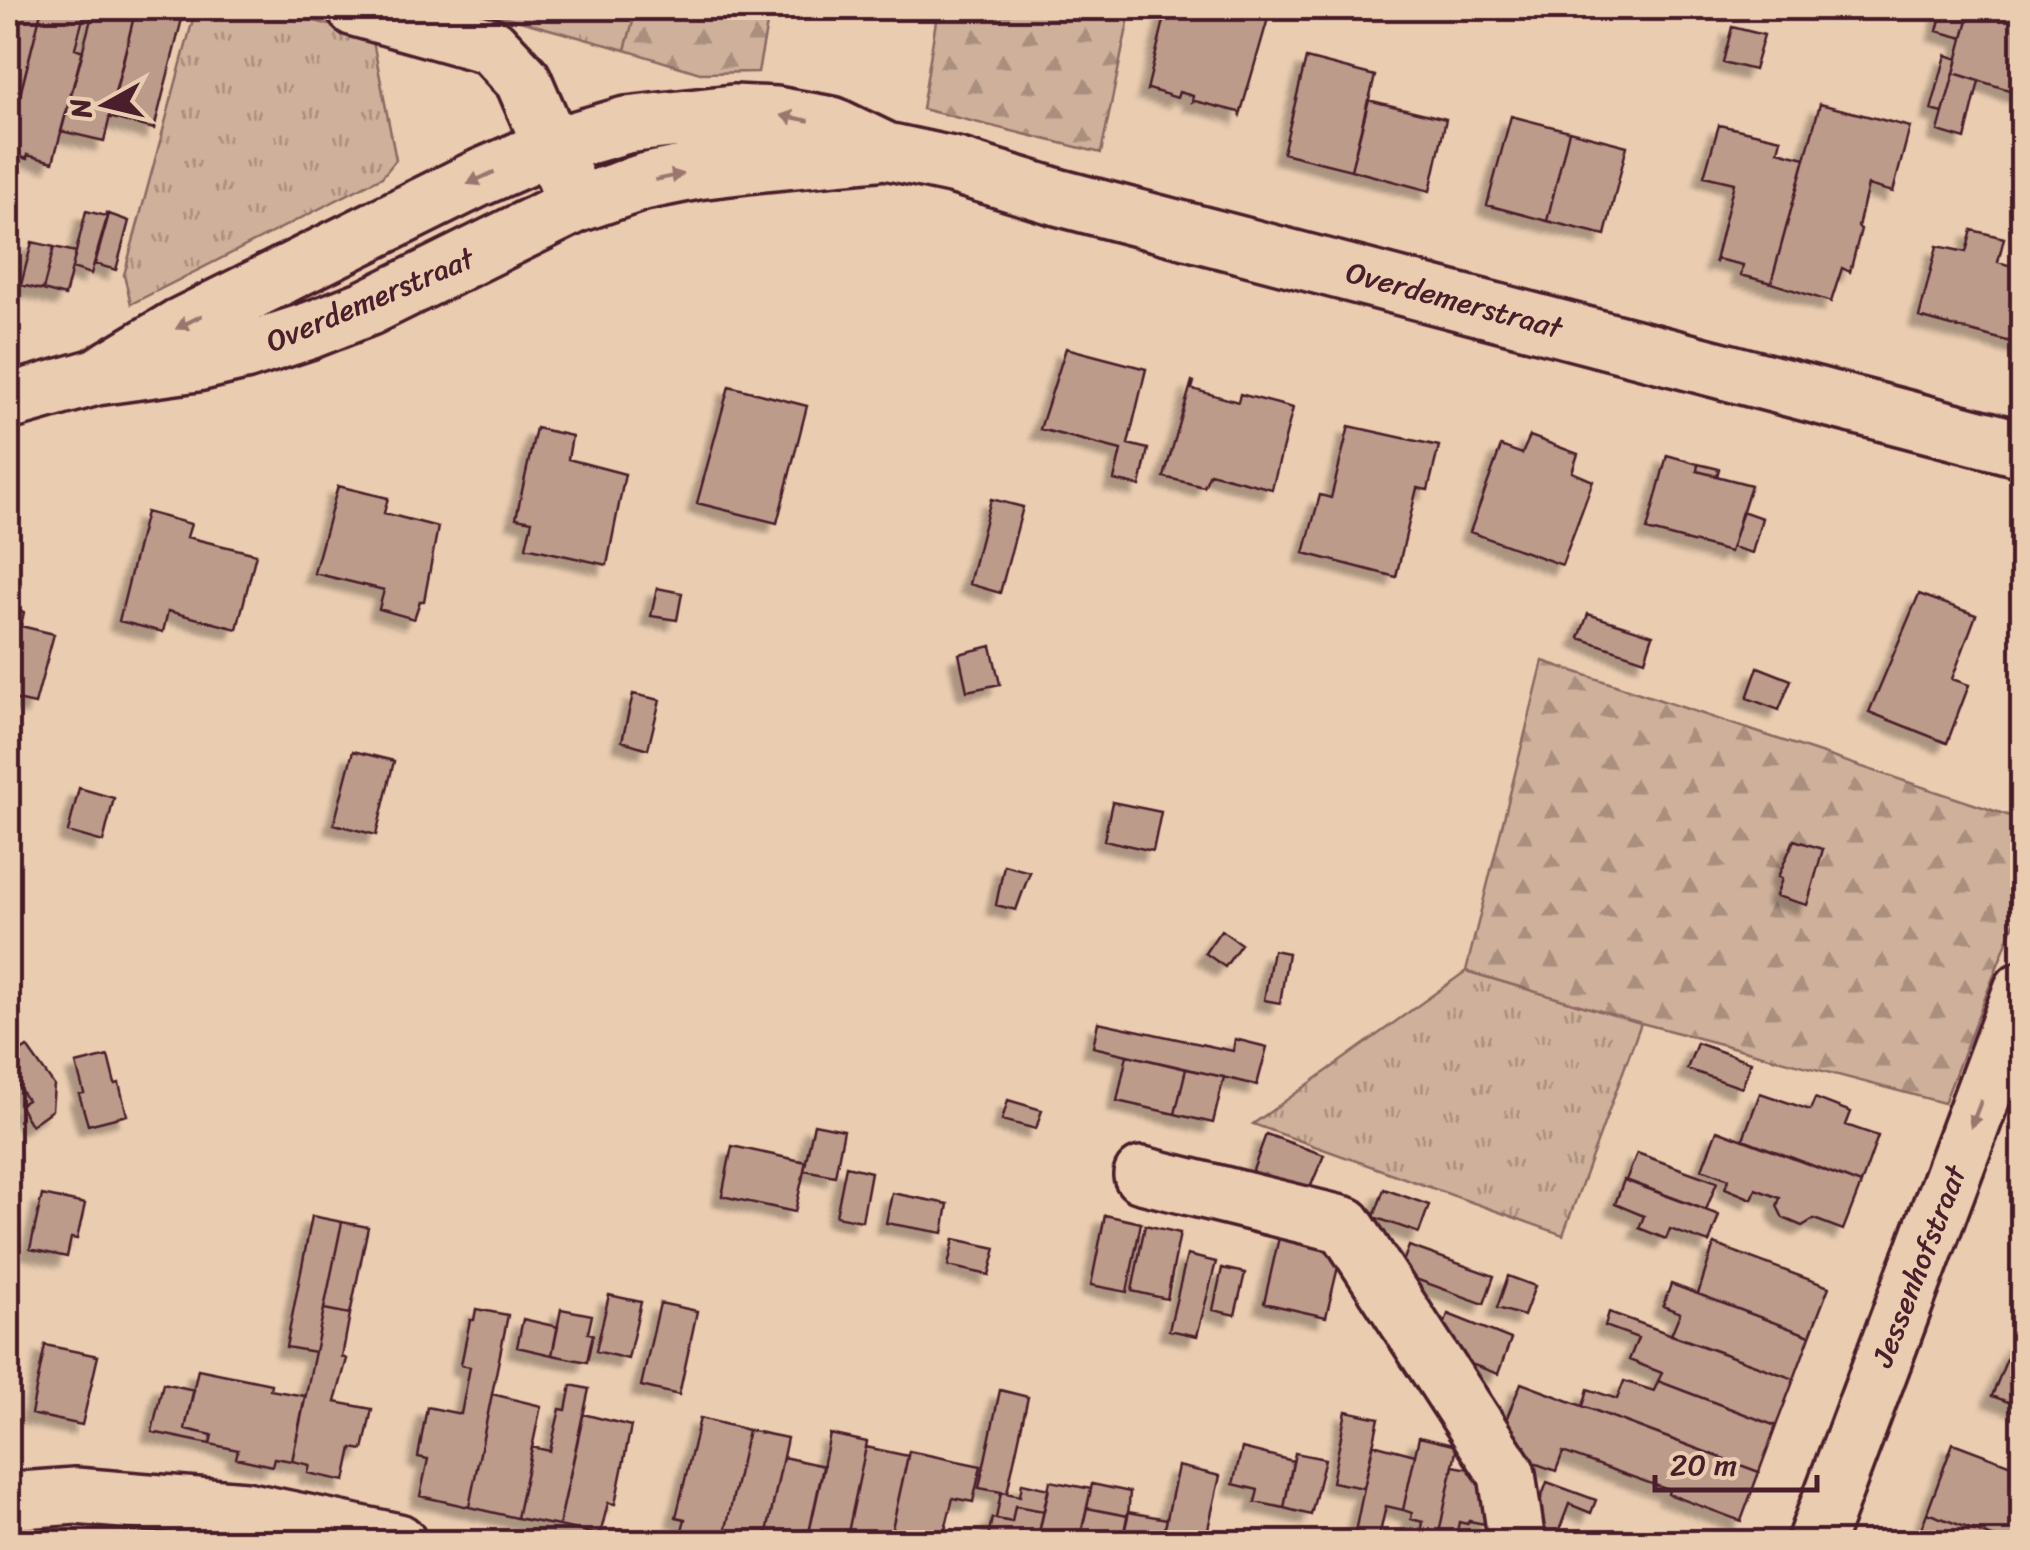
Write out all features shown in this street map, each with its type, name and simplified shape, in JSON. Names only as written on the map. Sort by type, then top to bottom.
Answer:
[{"type":"street","points":[[355,8],[491,46],[523,80],[576,205]]},
{"type":"street","name":"Overdemerstraat","points":[[96,378],[196,318],[552,146],[626,125],[734,113],[776,115],[832,125],[886,151],[956,166],[1057,197],[2022,449]]},
{"type":"street","name":"Overdemerstraat","points":[[8,402],[96,378],[244,352],[311,330],[367,308],[576,205],[643,182],[697,171],[886,151]]},
{"type":"street","name":"Jessenhofstraat","points":[[1815,1542],[2022,990]]},
{"type":"street","points":[[1142,1175],[1345,1225],[1507,1474],[1515,1542]]},
{"type":"street","points":[[8,1501],[75,1496],[245,1510],[398,1542]]},
{"type":"green space","points":[[196,8],[266,8],[372,36],[396,160],[382,177],[131,304],[124,275]]},
{"type":"green space","points":[[473,8],[637,8],[625,50]]},
{"type":"green space","points":[[637,8],[770,8],[758,72],[700,73],[625,50]]},
{"type":"green space","points":[[938,8],[1131,8],[1101,153],[922,109]]},
{"type":"green space","points":[[1543,661],[2022,820],[2022,903],[1944,1103],[1641,1023],[1466,971]]},
{"type":"green space","points":[[1466,971],[1641,1023],[1563,1235],[1253,1124]]},
{"type":"building","points":[[8,8],[42,8],[14,118],[8,117]]},
{"type":"building","points":[[42,8],[86,8],[75,48],[83,51],[53,162],[8,153]]},
{"type":"building","points":[[94,8],[136,8],[104,141],[61,131]]},
{"type":"building","points":[[136,8],[184,11],[154,129],[109,117]]},
{"type":"building","points":[[1167,8],[1199,8],[1228,15],[1230,8],[1271,8],[1240,115],[1192,102],[1193,96],[1179,92],[1177,98],[1147,90]]},
{"type":"building","points":[[1943,8],[1971,8],[1963,38],[1937,31]]},
{"type":"building","points":[[1971,8],[2022,8],[2022,94],[1954,73]]},
{"type":"building","points":[[1732,27],[1764,35],[1754,70],[1723,62]]},
{"type":"building","points":[[1946,55],[1958,59],[1943,113],[1931,110]]},
{"type":"building","points":[[1306,58],[1375,76],[1351,170],[1283,153]]},
{"type":"building","points":[[1954,73],[1979,81],[1965,139],[1938,131]]},
{"type":"building","points":[[1368,100],[1446,119],[1430,191],[1351,170]]},
{"type":"building","points":[[1820,104],[1910,127],[1893,192],[1868,185],[1850,272],[1842,268],[1831,302],[1771,283]]},
{"type":"building","points":[[1511,116],[1569,131],[1547,221],[1487,205]]},
{"type":"building","points":[[1719,125],[1781,139],[1778,151],[1805,158],[1771,283],[1741,275],[1743,265],[1715,261],[1734,183],[1704,176]]},
{"type":"building","points":[[1569,131],[1627,146],[1605,235],[1547,221]]},
{"type":"building","points":[[86,211],[108,214],[91,274],[72,268]]},
{"type":"building","points":[[109,214],[129,221],[116,270],[95,264]]},
{"type":"building","points":[[1972,230],[2004,238],[1998,262],[2022,269],[2022,345],[1919,317],[1937,246],[1966,252]]},
{"type":"building","points":[[32,242],[54,247],[43,290],[21,285]]},
{"type":"building","points":[[54,247],[76,252],[65,296],[43,290]]},
{"type":"building","points":[[1066,348],[1146,369],[1128,444],[1148,449],[1140,486],[1114,480],[1121,450],[1040,429]]},
{"type":"building","points":[[1192,381],[1192,389],[1238,402],[1240,394],[1293,408],[1272,489],[1210,473],[1204,487],[1164,477]]},
{"type":"building","points":[[729,386],[807,406],[777,523],[697,503]]},
{"type":"building","points":[[1349,426],[1439,446],[1428,490],[1417,488],[1396,577],[1304,553],[1320,495],[1331,498]]},
{"type":"building","points":[[536,428],[572,436],[568,459],[625,474],[607,565],[526,547],[532,521],[516,518]]},
{"type":"building","points":[[1530,436],[1578,454],[1572,472],[1593,481],[1562,565],[1470,532],[1501,446],[1522,454]]},
{"type":"building","points":[[1667,455],[1698,464],[1697,471],[1751,485],[1730,552],[1647,530]]},
{"type":"building","points":[[1698,464],[1719,469],[1717,476],[1697,471]]},
{"type":"building","points":[[338,486],[388,498],[384,513],[438,527],[424,601],[420,601],[414,619],[379,609],[384,590],[314,573]]},
{"type":"building","points":[[991,499],[1023,507],[1000,593],[969,584]]},
{"type":"building","points":[[1742,511],[1762,518],[1752,553],[1732,547]]},
{"type":"building","points":[[146,512],[191,524],[187,537],[256,554],[237,629],[168,611],[163,632],[119,621]]},
{"type":"building","points":[[8,587],[17,590],[12,609],[24,612],[21,626],[54,634],[35,704],[8,698]]},
{"type":"building","points":[[657,588],[682,593],[677,620],[651,616]]},
{"type":"building","points":[[1919,594],[1976,615],[1952,679],[1969,685],[1947,743],[1869,712]]},
{"type":"building","points":[[1588,614],[1653,635],[1645,660],[1579,638]]},
{"type":"building","points":[[991,646],[1000,684],[967,691],[959,654]]},
{"type":"building","points":[[1758,667],[1791,680],[1779,710],[1747,698]]},
{"type":"building","points":[[633,694],[660,700],[648,749],[622,741]]},
{"type":"building","points":[[353,751],[394,761],[376,835],[334,824]]},
{"type":"building","points":[[79,788],[114,798],[103,842],[68,832]]},
{"type":"building","points":[[1112,802],[1161,812],[1153,851],[1104,840]]},
{"type":"building","points":[[1794,840],[1823,849],[1807,905],[1776,896],[1782,879],[1778,877]]},
{"type":"building","points":[[1004,865],[1030,872],[1016,910],[996,905]]},
{"type":"building","points":[[1221,930],[1241,944],[1225,967],[1205,953]]},
{"type":"building","points":[[1273,950],[1288,953],[1280,1003],[1264,1000]]},
{"type":"building","points":[[1098,1022],[1233,1051],[1235,1039],[1267,1047],[1257,1085],[1093,1047]]},
{"type":"building","points":[[1697,1043],[1751,1062],[1742,1088],[1687,1069]]},
{"type":"building","points":[[27,1047],[54,1085],[52,1110],[31,1125],[19,1105],[27,1100],[8,1070],[8,1060]]},
{"type":"building","points":[[1127,1055],[1186,1069],[1175,1114],[1117,1101]]},
{"type":"building","points":[[108,1056],[127,1115],[88,1125],[76,1064]]},
{"type":"building","points":[[1186,1069],[1224,1077],[1213,1123],[1175,1114]]},
{"type":"building","points":[[1760,1093],[1810,1110],[1815,1098],[1851,1112],[1846,1125],[1878,1136],[1861,1184],[1743,1139]]},
{"type":"building","points":[[1008,1100],[1042,1110],[1036,1129],[1002,1120]]},
{"type":"building","points":[[814,1124],[844,1130],[835,1176],[804,1170]]},
{"type":"building","points":[[1717,1130],[1861,1184],[1843,1230],[1814,1219],[1802,1226],[1783,1218],[1777,1206],[1780,1198],[1756,1189],[1752,1199],[1725,1188],[1729,1179],[1702,1169]]},
{"type":"building","points":[[1266,1134],[1324,1155],[1310,1188],[1252,1173]]},
{"type":"building","points":[[732,1146],[806,1162],[795,1212],[722,1196]]},
{"type":"building","points":[[1637,1153],[1717,1182],[1706,1210],[1626,1180]]},
{"type":"building","points":[[846,1166],[871,1172],[862,1221],[836,1216]]},
{"type":"building","points":[[1624,1180],[1719,1215],[1709,1243],[1670,1229],[1666,1239],[1639,1228],[1644,1216],[1615,1204]]},
{"type":"building","points":[[1384,1189],[1429,1205],[1419,1233],[1374,1217]]},
{"type":"building","points":[[892,1193],[948,1204],[943,1233],[886,1223]]},
{"type":"building","points":[[42,1195],[85,1204],[77,1239],[71,1238],[67,1257],[30,1249]]},
{"type":"building","points":[[1105,1215],[1141,1223],[1127,1292],[1091,1285]]},
{"type":"building","points":[[312,1216],[342,1222],[315,1352],[286,1347]]},
{"type":"building","points":[[342,1222],[368,1227],[350,1314],[324,1309]]},
{"type":"building","points":[[1145,1225],[1180,1233],[1167,1299],[1132,1291]]},
{"type":"building","points":[[1280,1233],[1343,1246],[1326,1317],[1264,1303]]},
{"type":"building","points":[[954,1239],[996,1248],[989,1275],[948,1266]]},
{"type":"building","points":[[1714,1244],[1829,1287],[1810,1336],[1698,1294]]},
{"type":"building","points":[[1409,1246],[1494,1276],[1484,1304],[1399,1273]]},
{"type":"building","points":[[1187,1255],[1216,1262],[1197,1336],[1169,1330]]},
{"type":"building","points":[[1222,1268],[1245,1273],[1235,1315],[1213,1310]]},
{"type":"building","points":[[1508,1276],[1535,1286],[1524,1316],[1497,1308]]},
{"type":"building","points":[[1671,1284],[1810,1336],[1794,1379],[1671,1335],[1680,1313],[1663,1306]]},
{"type":"building","points":[[609,1295],[641,1302],[628,1359],[596,1351]]},
{"type":"building","points":[[660,1303],[697,1311],[679,1395],[641,1386]]},
{"type":"building","points":[[324,1309],[350,1314],[342,1357],[347,1359],[335,1402],[372,1409],[363,1450],[352,1448],[345,1481],[308,1473],[310,1465],[292,1461]]},
{"type":"building","points":[[476,1309],[508,1315],[469,1507],[420,1496],[428,1459],[418,1457],[427,1407],[461,1414],[470,1367],[461,1365]]},
{"type":"building","points":[[561,1309],[592,1315],[588,1333],[593,1334],[587,1362],[552,1355]]},
{"type":"building","points":[[1609,1312],[1794,1379],[1776,1426],[1658,1381],[1662,1373],[1629,1360],[1638,1338],[1605,1326]]},
{"type":"building","points":[[1448,1314],[1511,1339],[1498,1374],[1441,1353],[1439,1340]]},
{"type":"building","points":[[523,1319],[558,1327],[552,1355],[517,1347]]},
{"type":"building","points":[[2017,1340],[2022,1342],[2022,1407],[1992,1396]]},
{"type":"building","points":[[45,1345],[98,1356],[82,1425],[31,1414]]},
{"type":"building","points":[[198,1369],[271,1384],[270,1390],[305,1396],[292,1461],[274,1458],[272,1466],[236,1458],[238,1450],[210,1444],[212,1435],[185,1429]]},
{"type":"building","points":[[1624,1381],[1654,1391],[1658,1381],[1776,1426],[1759,1472],[1583,1406],[1588,1389],[1617,1399]]},
{"type":"building","points":[[163,1383],[194,1390],[185,1429],[212,1435],[210,1444],[152,1432]]},
{"type":"building","points":[[1521,1383],[1759,1472],[1741,1521],[1563,1452],[1556,1471],[1520,1458],[1525,1446],[1502,1438],[1500,1417],[1506,1420]]},
{"type":"building","points":[[571,1385],[589,1389],[559,1526],[517,1518],[532,1447],[550,1451],[560,1409],[566,1410]]},
{"type":"building","points":[[1000,1390],[1028,1397],[1007,1493],[979,1488]]},
{"type":"building","points":[[492,1394],[541,1406],[517,1518],[469,1507]]},
{"type":"building","points":[[1346,1411],[1379,1418],[1364,1488],[1332,1482]]},
{"type":"building","points":[[583,1414],[631,1426],[615,1504],[608,1503],[600,1535],[559,1526]]},
{"type":"building","points":[[700,1418],[748,1430],[723,1542],[679,1542],[685,1519],[676,1517]]},
{"type":"building","points":[[748,1430],[787,1438],[765,1542],[723,1542]]},
{"type":"building","points":[[830,1434],[867,1442],[846,1542],[807,1542]]},
{"type":"building","points":[[1419,1437],[1457,1446],[1438,1538],[1421,1534],[1423,1522],[1411,1519],[1412,1513],[1403,1510]]},
{"type":"building","points":[[1953,1443],[2022,1469],[2022,1542],[2006,1542],[1927,1513]]},
{"type":"building","points":[[1373,1444],[1415,1455],[1403,1510],[1386,1506],[1378,1542],[1353,1542]]},
{"type":"building","points":[[866,1447],[908,1456],[889,1542],[846,1542]]},
{"type":"building","points":[[1242,1448],[1293,1461],[1284,1508],[1255,1502],[1258,1490],[1233,1484]]},
{"type":"building","points":[[909,1451],[981,1466],[973,1502],[953,1498],[942,1542],[889,1542]]},
{"type":"building","points":[[1295,1453],[1325,1459],[1311,1515],[1284,1508]]},
{"type":"building","points":[[783,1457],[824,1466],[807,1542],[765,1542]]},
{"type":"building","points":[[1178,1466],[1220,1476],[1205,1542],[1162,1542]]},
{"type":"building","points":[[1453,1466],[1481,1471],[1488,1484],[1490,1525],[1459,1522],[1455,1542],[1438,1538]]},
{"type":"building","points":[[1050,1481],[1091,1489],[1079,1542],[1037,1542]]},
{"type":"building","points":[[1547,1482],[1596,1500],[1591,1513],[1569,1504],[1555,1541],[1529,1532]]},
{"type":"building","points":[[1022,1483],[1049,1489],[1044,1511],[1015,1506],[1012,1522],[996,1519],[1001,1492],[1020,1496]]},
{"type":"building","points":[[1092,1484],[1130,1492],[1128,1516],[1087,1508]]},
{"type":"building","points":[[1015,1506],[1044,1511],[1037,1542],[987,1542],[992,1518],[1012,1522]]},
{"type":"building","points":[[1087,1508],[1128,1516],[1122,1542],[1079,1542]]},
{"type":"building","points":[[1128,1512],[1167,1519],[1162,1542],[1122,1542]]},
{"type":"building","points":[[1927,1513],[2006,1542],[1916,1542]]},
{"type":"building","points":[[1595,1531],[1632,1542],[1591,1542]]}]
